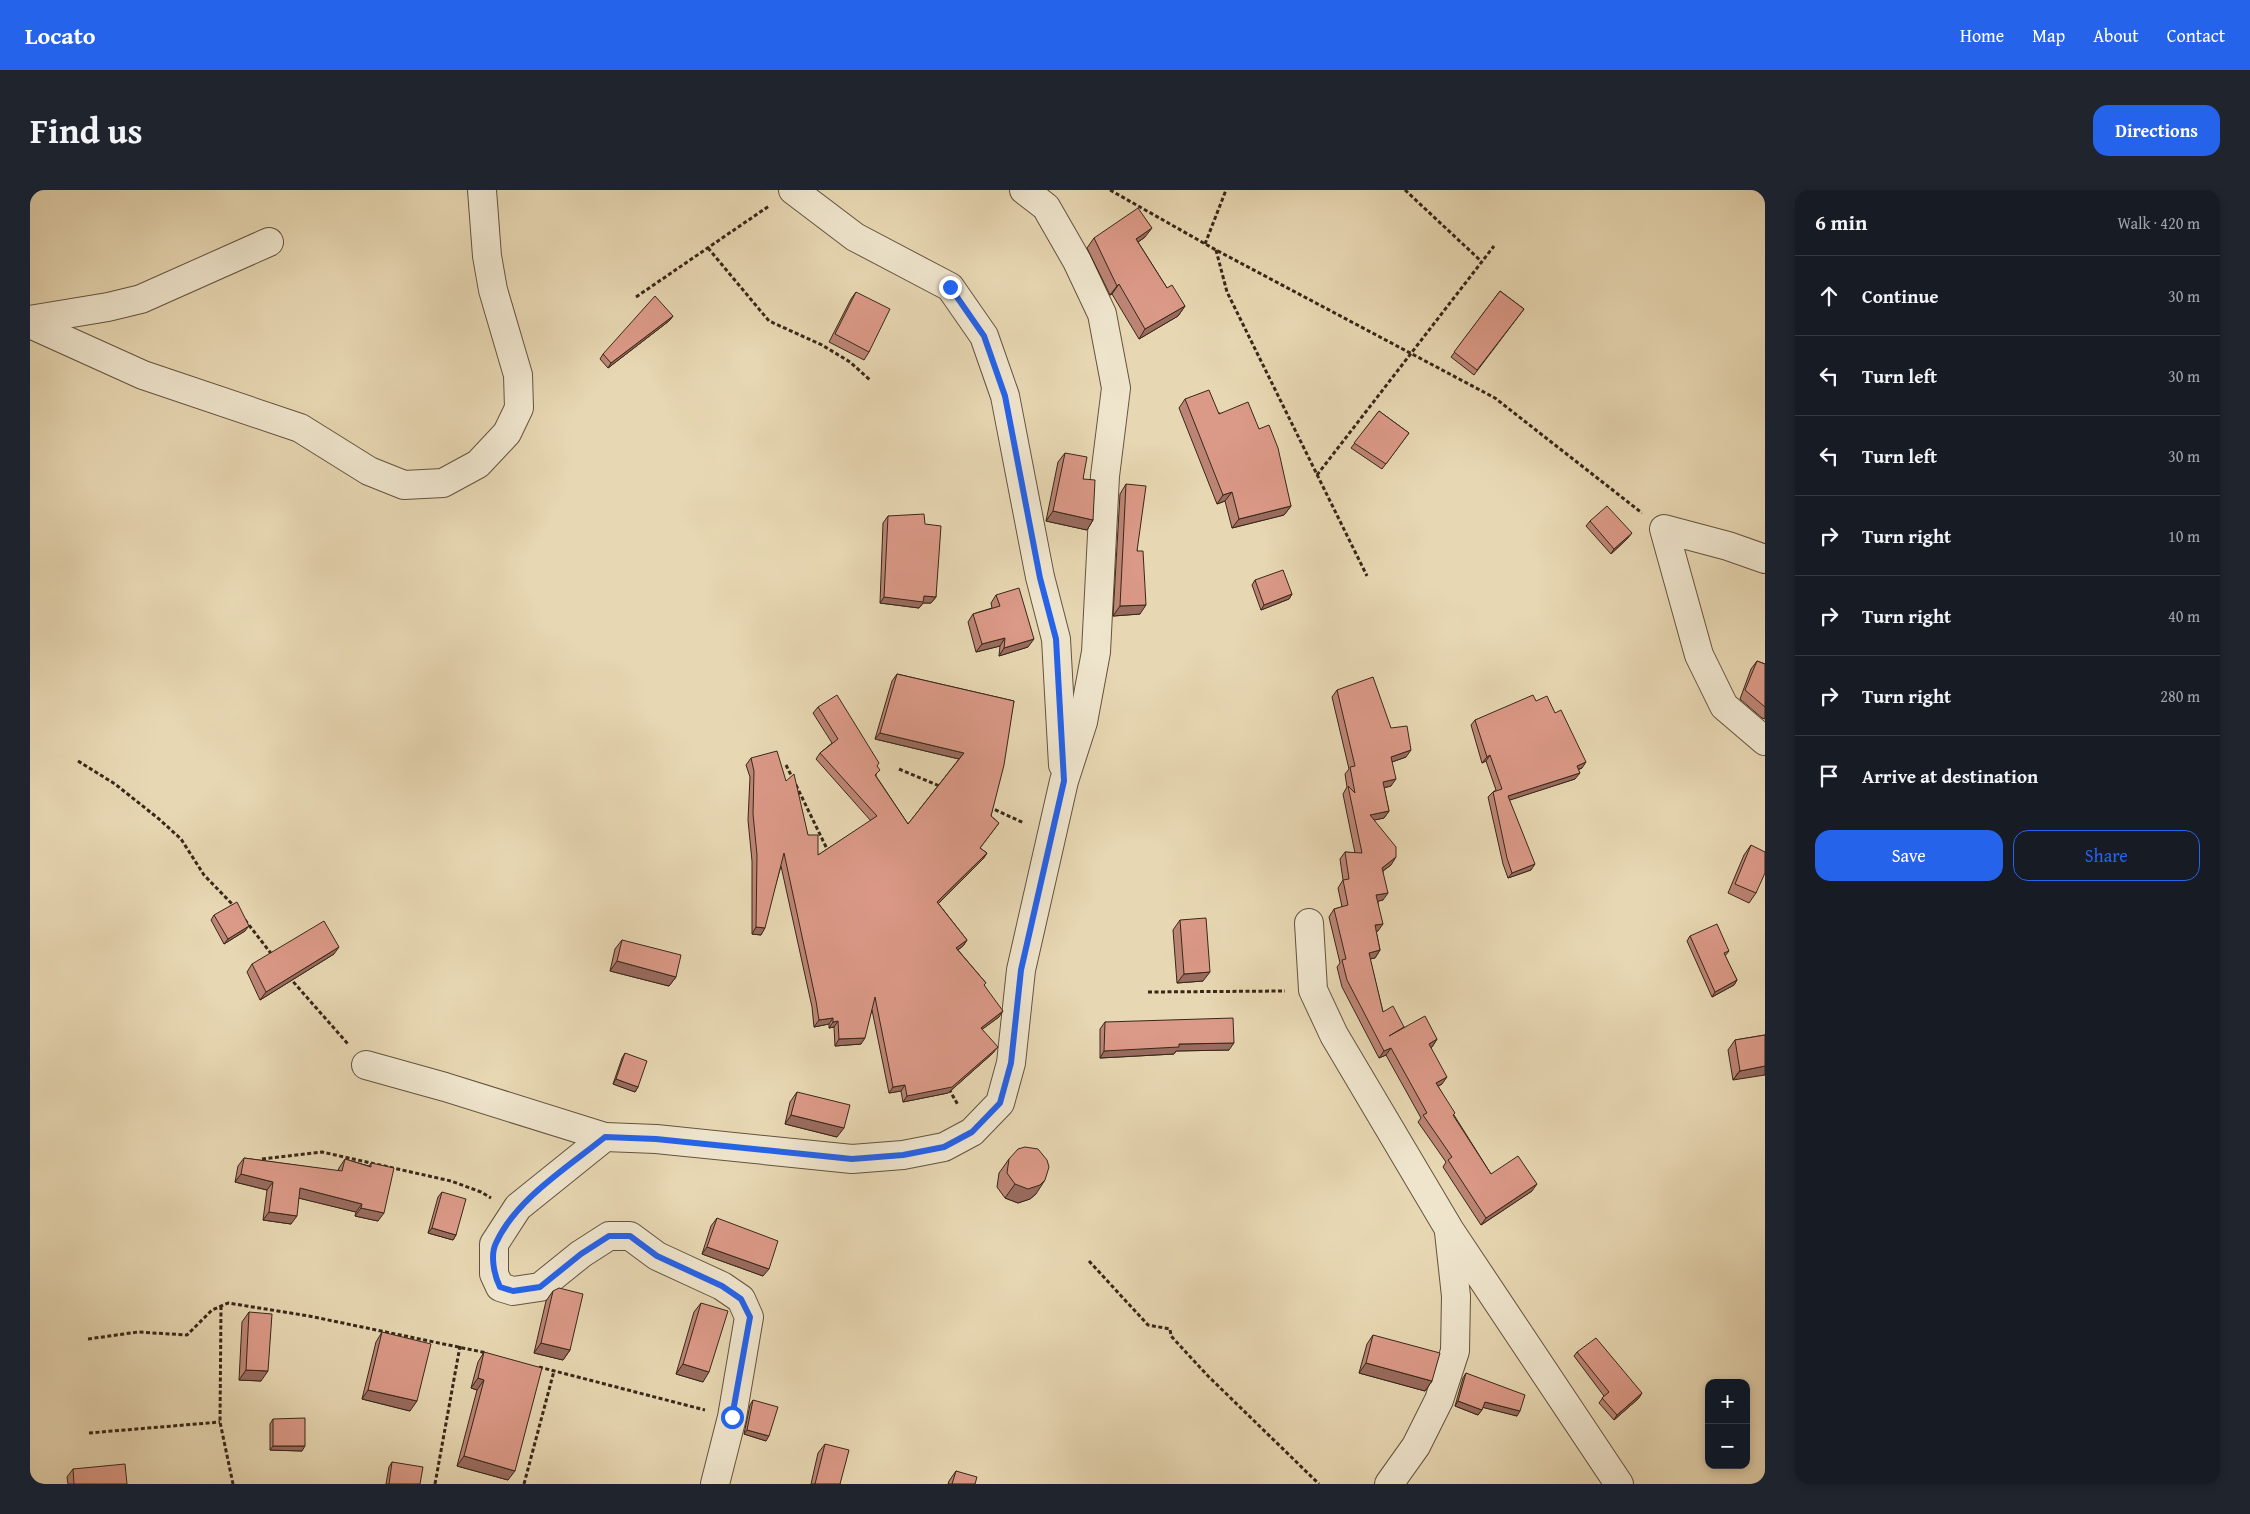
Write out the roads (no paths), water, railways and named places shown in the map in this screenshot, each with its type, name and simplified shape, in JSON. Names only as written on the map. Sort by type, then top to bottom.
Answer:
[{"type":"street","points":[[30,324],[143,375],[300,428],[369,471],[395,482],[404,485],[443,483],[478,464],[507,432],[519,408],[518,375],[493,290],[487,256],[482,190]]},
{"type":"street","points":[[366,1065],[445,1087],[605,1137],[656,1139],[852,1159],[903,1155],[944,1147],[972,1132],[1000,1103],[1011,1063],[1021,970],[1064,781],[1083,722],[1096,652],[1105,476],[1116,388],[1102,314],[1077,261],[1046,207],[1024,190]]},
{"type":"street","points":[[785,195],[855,237],[950,287],[984,336],[1005,396],[1040,578],[1056,639],[1064,781]]},
{"type":"street","points":[[30,320],[108,307],[141,299],[269,242]]},
{"type":"street","points":[[1765,559],[1728,546],[1664,530],[1698,656],[1724,706],[1765,741]]},
{"type":"street","points":[[1309,923],[1313,990],[1334,1035],[1449,1229],[1619,1484]]},
{"type":"street","points":[[605,1137],[518,1208],[494,1244],[494,1274],[500,1287],[513,1291],[540,1287],[581,1254],[609,1236],[630,1236],[657,1256],[722,1286],[741,1299],[750,1317],[732,1417],[715,1484]]},
{"type":"street","points":[[1388,1484],[1416,1446],[1439,1400],[1455,1350],[1456,1296],[1449,1229]]}]
